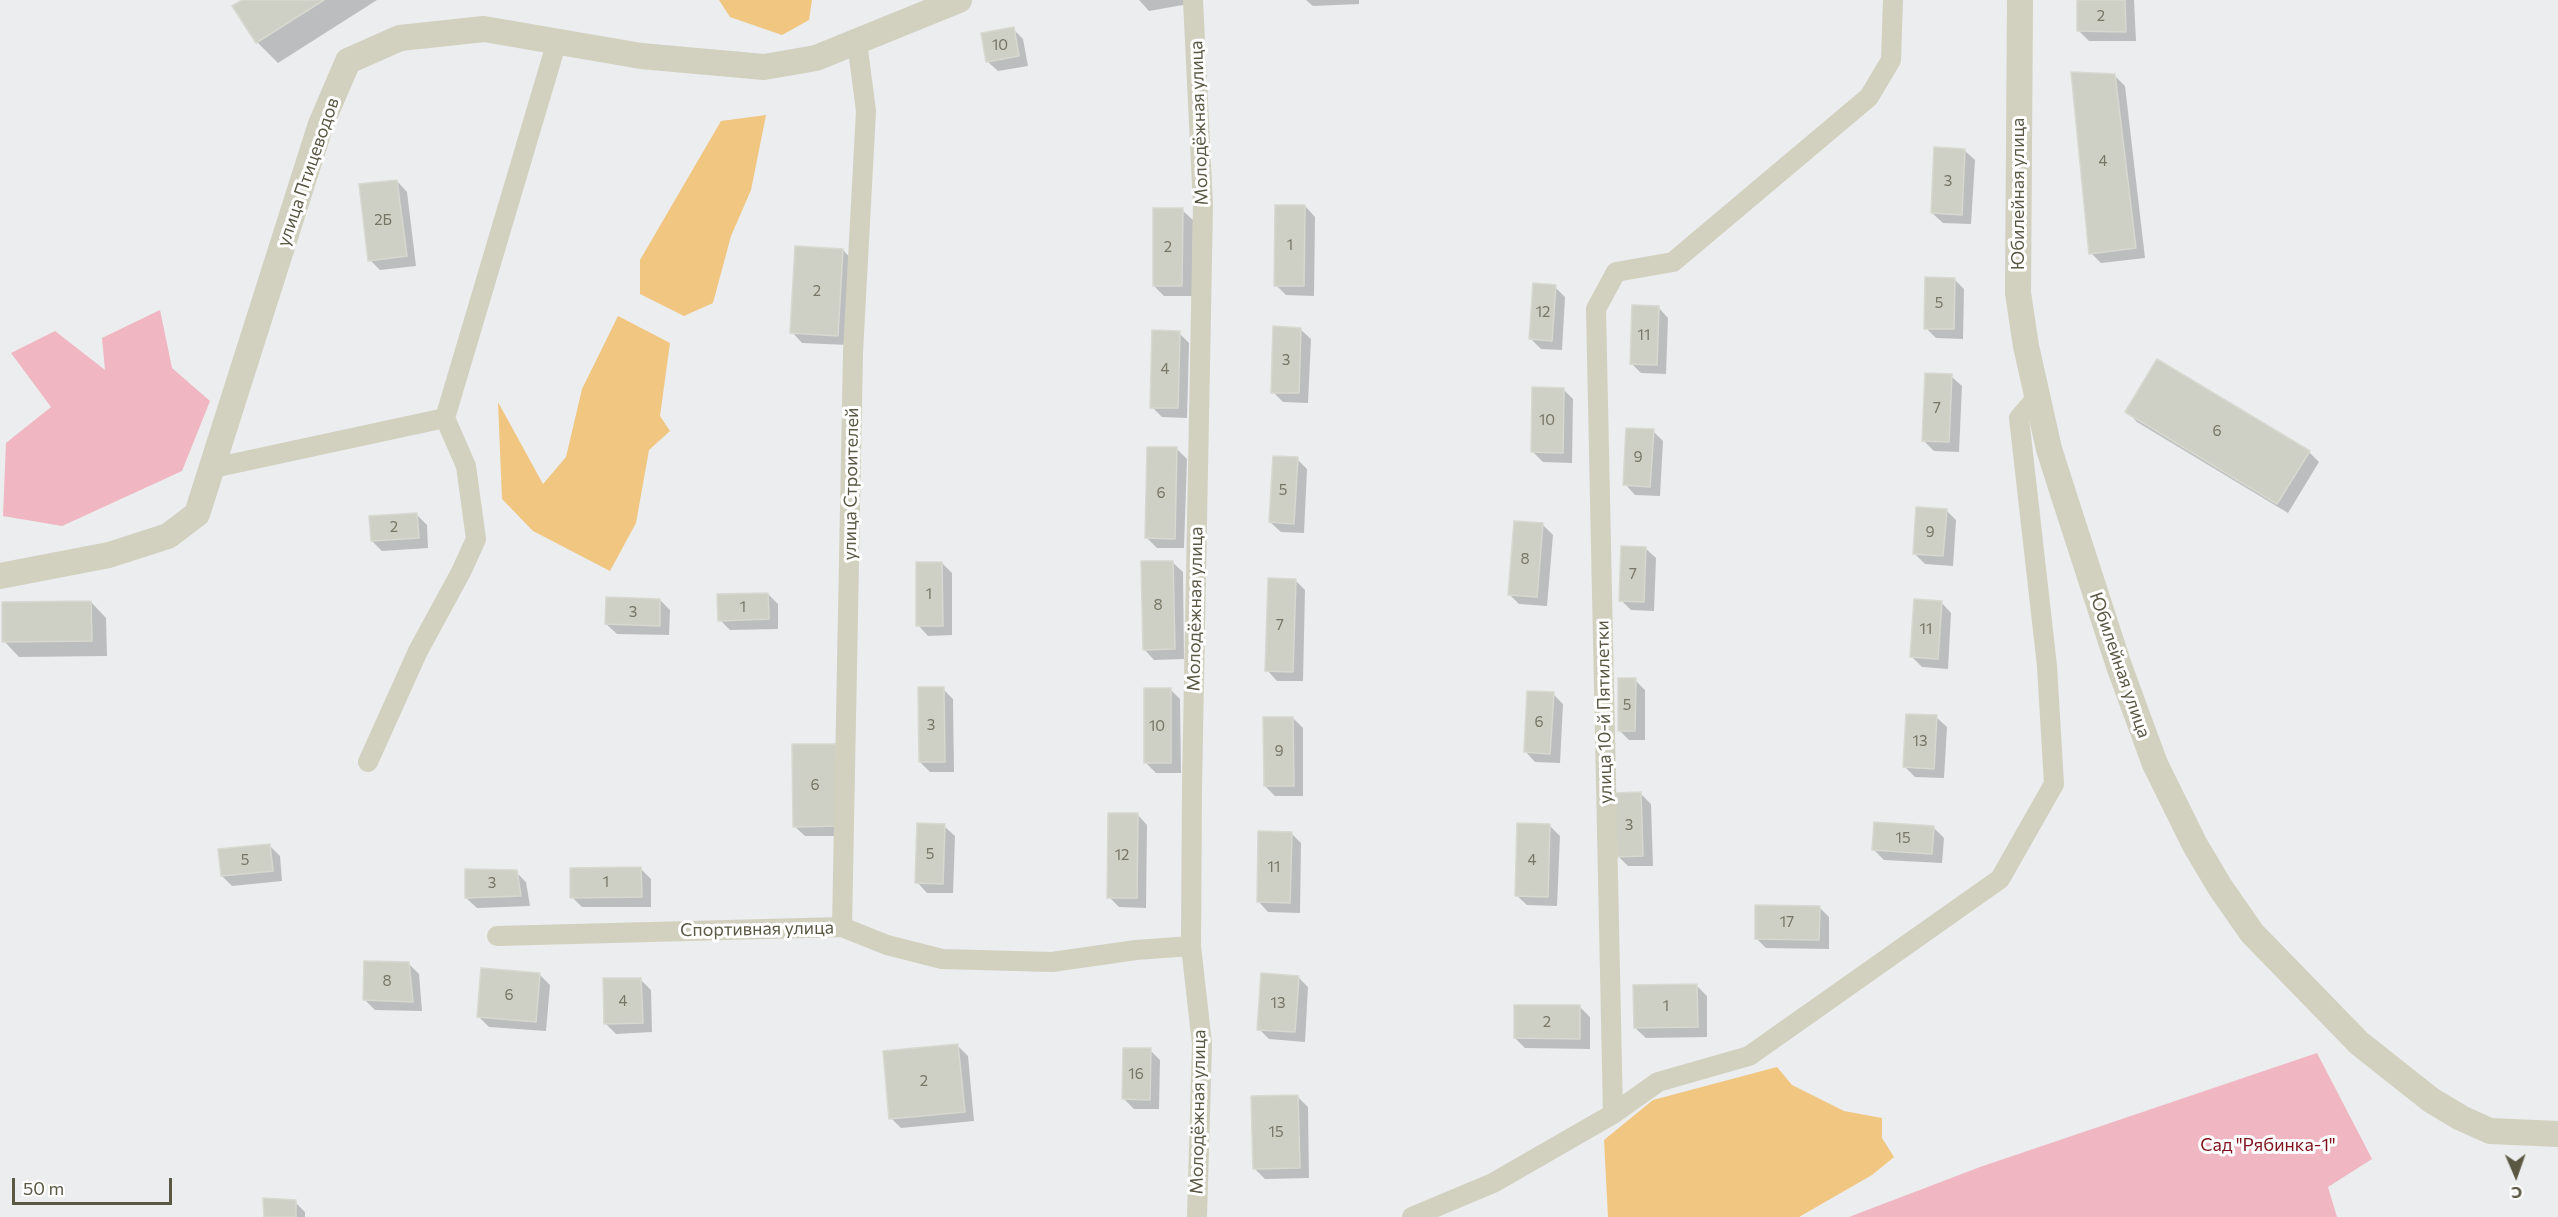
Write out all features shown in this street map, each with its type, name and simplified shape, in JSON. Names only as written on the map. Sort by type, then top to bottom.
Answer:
[{"type":"street","name":"улица Птицеводов","points":[[0,576],[109,555],[168,537],[198,514],[321,124],[348,61],[400,38],[484,29],[641,56],[764,67],[816,58],[958,0]]},
{"type":"street","name":"Молодёжная улица","points":[[1193,0],[1203,205],[1191,946],[1203,1044],[1197,1217]]},
{"type":"street","name":"улица 10-й Пятилетки","points":[[1613,1114],[1596,309],[1616,272],[1673,262],[1869,97],[1892,60],[1893,0]]},
{"type":"street","name":"Юбилейная улица","points":[[2020,0],[2018,293],[2026,346],[2049,449],[2119,666],[2155,764],[2195,845],[2245,924],[2288,972],[2359,1043],[2431,1100],[2461,1118],[2490,1131],[2558,1134]]},
{"type":"street","points":[[368,762],[418,651],[461,572],[476,539],[466,466],[445,418],[557,41]]},
{"type":"street","name":"улица Строителей","points":[[842,927],[853,352],[866,111],[857,42]]},
{"type":"street","points":[[1412,1217],[1493,1183],[1613,1114],[1658,1082],[1749,1056],[2000,879],[2054,784],[2047,666],[2019,418],[2038,396]]},
{"type":"street","points":[[213,468],[445,418]]},
{"type":"street","name":"Спортивная улица","points":[[497,936],[842,927],[887,945],[942,960],[1052,962],[1136,950],[1191,946]]},
{"type":"green space","points":[[160,310],[172,368],[210,401],[182,471],[62,526],[3,516],[6,443],[51,407],[11,353],[55,331],[105,370],[102,338]]},
{"type":"green space","name":"Сад \"Рябинка-1\"","points":[[2317,1053],[2372,1159],[2328,1187],[2337,1217],[1849,1217],[1980,1167]]},
{"type":"shaded area","points":[[719,0],[812,0],[809,20],[782,35],[730,17]]},
{"type":"shaded area","points":[[766,115],[751,190],[731,236],[713,303],[684,316],[640,294],[640,260],[721,121]]},
{"type":"shaded area","points":[[618,316],[670,343],[660,416],[670,431],[649,450],[636,523],[610,571],[533,531],[502,499],[498,402],[543,484],[566,457],[582,389]]},
{"type":"shaded area","points":[[1777,1067],[1792,1085],[1844,1111],[1882,1118],[1882,1138],[1894,1157],[1872,1175],[1799,1217],[1608,1217],[1604,1140],[1653,1100]]},
{"type":"building","points":[[242,0],[324,0],[256,43],[232,6]]},
{"type":"building","points":[[2077,0],[2125,0],[2126,32],[2077,31]]},
{"type":"building","points":[[1014,27],[1019,56],[986,62],[981,33]]},
{"type":"building","points":[[2071,72],[2115,74],[2136,248],[2089,254]]},
{"type":"building","points":[[1934,147],[1965,149],[1962,215],[1931,213]]},
{"type":"building","points":[[397,180],[407,256],[368,261],[359,184]]},
{"type":"building","points":[[1275,205],[1305,205],[1304,286],[1274,286]]},
{"type":"building","points":[[1153,208],[1183,208],[1182,286],[1153,286]]},
{"type":"building","points":[[795,246],[843,249],[838,336],[790,333]]},
{"type":"building","points":[[1925,277],[1955,278],[1954,329],[1924,329]]},
{"type":"building","points":[[1533,283],[1556,285],[1552,341],[1529,339]]},
{"type":"building","points":[[1632,305],[1659,306],[1657,365],[1630,364]]},
{"type":"building","points":[[1273,326],[1301,328],[1299,393],[1271,393]]},
{"type":"building","points":[[1152,330],[1180,331],[1178,408],[1150,408]]},
{"type":"building","points":[[2157,359],[2310,451],[2277,504],[2125,412]]},
{"type":"building","points":[[1925,373],[1952,374],[1949,442],[1922,441]]},
{"type":"building","points":[[1532,387],[1564,388],[1563,453],[1531,452]]},
{"type":"building","points":[[1626,428],[1654,429],[1650,487],[1623,485]]},
{"type":"building","points":[[1147,447],[1177,447],[1175,539],[1145,538]]},
{"type":"building","points":[[1273,456],[1298,457],[1294,524],[1269,522]]},
{"type":"building","points":[[1916,507],[1947,509],[1943,556],[1913,554]]},
{"type":"building","points":[[417,513],[419,538],[371,541],[369,516]]},
{"type":"building","points":[[1514,521],[1543,523],[1537,597],[1508,595]]},
{"type":"building","points":[[1621,546],[1646,547],[1644,602],[1619,601]]},
{"type":"building","points":[[1141,561],[1173,561],[1175,649],[1143,650]]},
{"type":"building","points":[[916,562],[942,562],[943,626],[916,626]]},
{"type":"building","points":[[1268,578],[1296,579],[1293,672],[1265,671]]},
{"type":"building","points":[[768,593],[769,619],[718,621],[717,594]]},
{"type":"building","points":[[606,597],[660,599],[660,626],[605,624]]},
{"type":"building","points":[[1914,599],[1942,601],[1938,659],[1910,657]]},
{"type":"building","points":[[91,601],[92,641],[2,642],[2,602]]},
{"type":"building","points":[[1618,678],[1636,678],[1635,731],[1618,731]]},
{"type":"building","points":[[918,687],[944,687],[945,762],[919,762]]},
{"type":"building","points":[[1144,688],[1171,688],[1171,763],[1144,763]]},
{"type":"building","points":[[1527,691],[1554,692],[1550,754],[1524,752]]},
{"type":"building","points":[[1906,714],[1937,715],[1934,769],[1903,767]]},
{"type":"building","points":[[1263,717],[1293,717],[1294,786],[1264,786]]},
{"type":"building","points":[[792,744],[836,744],[837,826],[793,827]]},
{"type":"building","points":[[1641,792],[1643,856],[1617,857],[1615,793]]},
{"type":"building","points":[[1108,813],[1138,813],[1137,898],[1107,898]]},
{"type":"building","points":[[1874,822],[1934,826],[1932,854],[1872,850]]},
{"type":"building","points":[[917,823],[945,824],[943,884],[915,883]]},
{"type":"building","points":[[1517,823],[1550,824],[1548,897],[1515,896]]},
{"type":"building","points":[[1258,831],[1292,832],[1290,903],[1257,902]]},
{"type":"building","points":[[270,844],[273,871],[221,876],[218,849]]},
{"type":"building","points":[[641,867],[642,897],[570,898],[570,868]]},
{"type":"building","points":[[465,869],[517,870],[521,896],[465,898]]},
{"type":"building","points":[[1755,905],[1820,906],[1819,940],[1755,939]]},
{"type":"building","points":[[364,961],[409,962],[413,1002],[363,1000]]},
{"type":"building","points":[[481,968],[540,973],[536,1022],[477,1017]]},
{"type":"building","points":[[1261,973],[1299,976],[1295,1032],[1257,1030]]},
{"type":"building","points":[[603,978],[641,978],[643,1023],[604,1024]]},
{"type":"building","points":[[1697,984],[1698,1027],[1634,1028],[1633,985]]},
{"type":"building","points":[[1514,1005],[1580,1005],[1580,1039],[1514,1038]]},
{"type":"building","points":[[958,1044],[965,1112],[889,1119],[883,1051]]},
{"type":"building","points":[[1123,1048],[1151,1048],[1150,1100],[1122,1099]]},
{"type":"building","points":[[1298,1095],[1300,1168],[1253,1169],[1251,1096]]},
{"type":"building","points":[[263,1198],[296,1200],[296,1217],[264,1217]]}]
